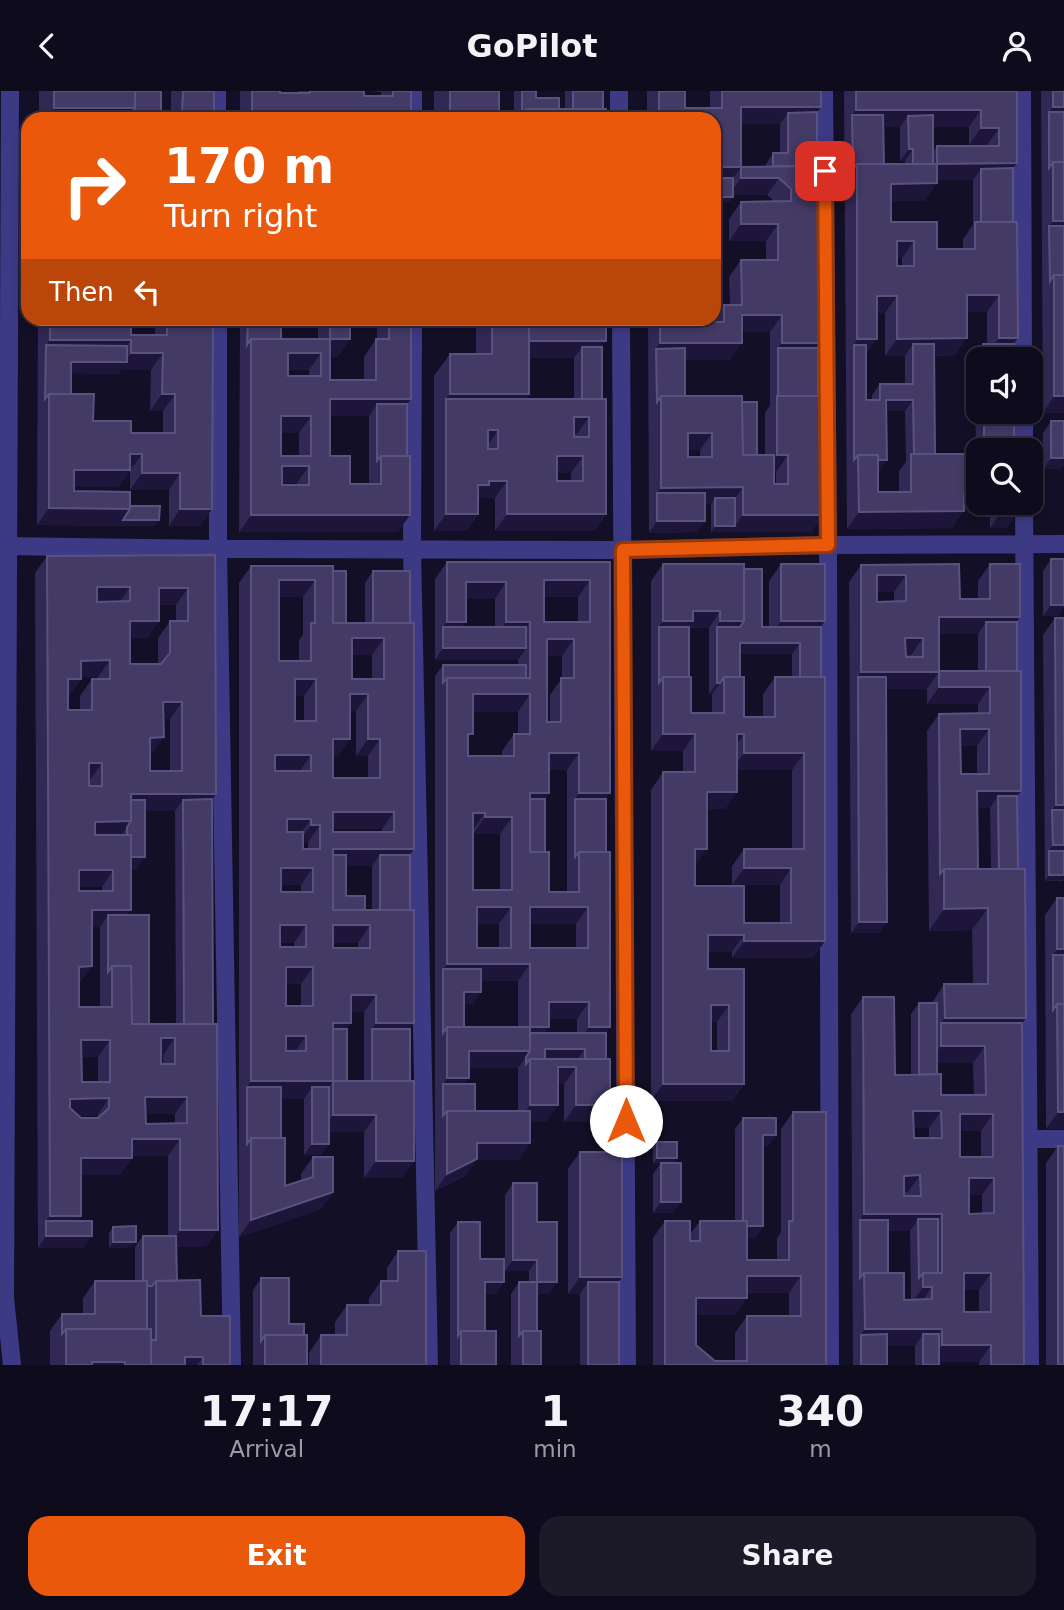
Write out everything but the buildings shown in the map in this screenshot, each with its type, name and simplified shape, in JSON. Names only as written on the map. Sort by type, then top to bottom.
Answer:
[{"type":"street","points":[[10,91],[5,545],[5,1297],[12,1365]]},
{"type":"street","points":[[217,91],[217,112]]},
{"type":"street","points":[[413,91],[413,112]]},
{"type":"street","points":[[619,91],[619,112]]},
{"type":"street","points":[[824,91],[830,1365]]},
{"type":"street","points":[[1022,91],[1023,347]]},
{"type":"street","points":[[218,326],[218,549],[232,1365]]},
{"type":"street","points":[[412,326],[412,549],[429,1365]]},
{"type":"street","points":[[621,326],[627,1365]]},
{"type":"street","points":[[1024,515],[1030,1365]]},
{"type":"street","points":[[5,545],[218,549],[623,550],[828,545],[1064,544]]},
{"type":"street","points":[[1028,1139],[1064,1139]]},
{"type":"route","points":[[626,1121],[623,550],[828,545],[825,171]]}]
